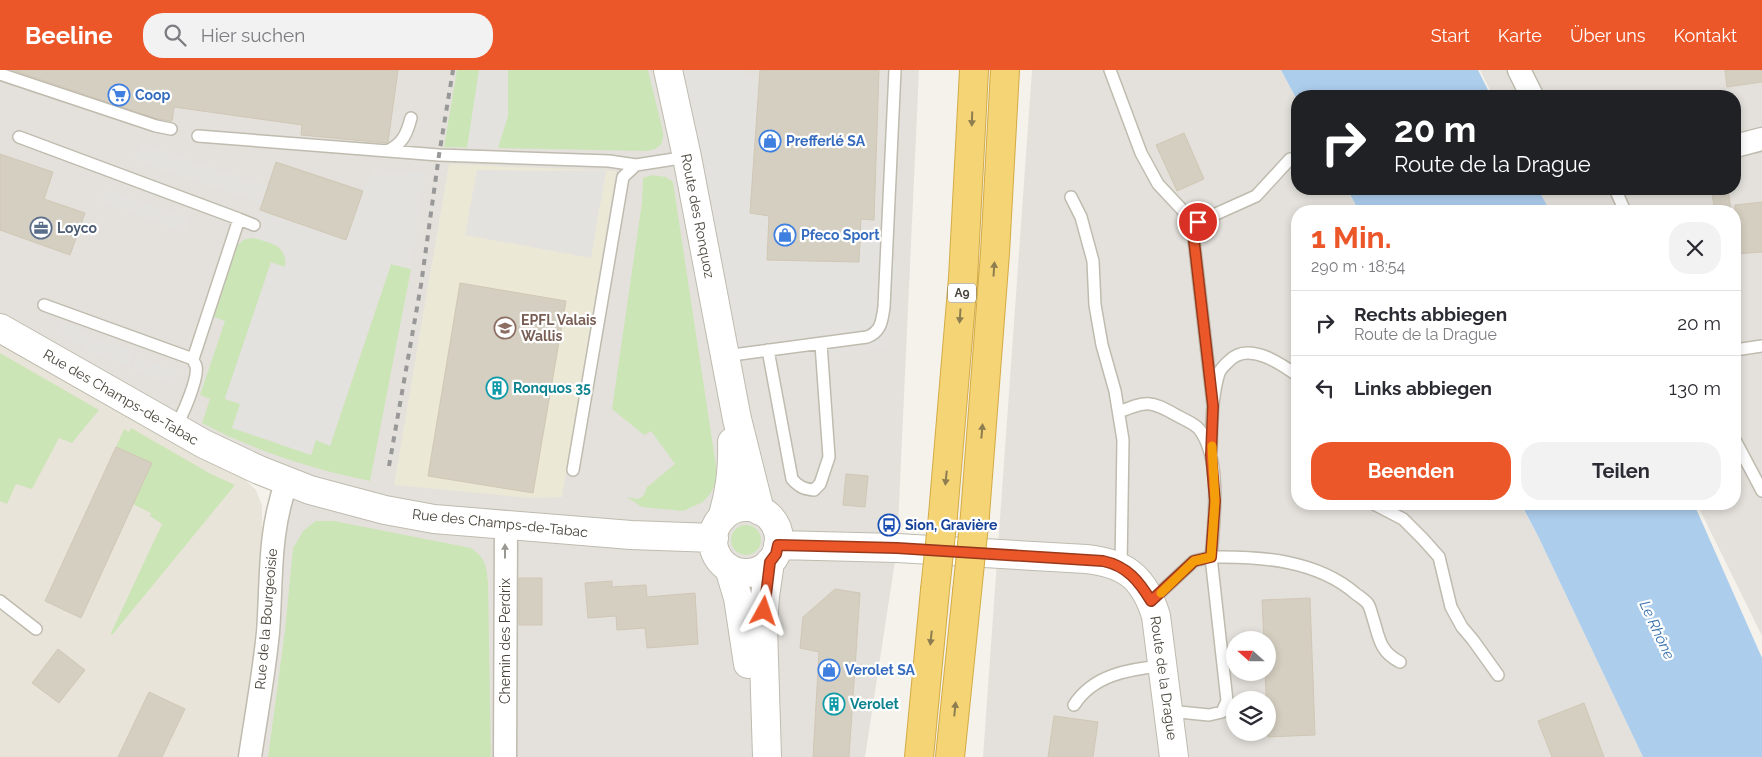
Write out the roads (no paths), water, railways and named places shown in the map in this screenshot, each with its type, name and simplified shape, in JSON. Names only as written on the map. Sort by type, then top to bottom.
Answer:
[{"type":"highway","name":"A9","points":[[919,757],[943,515],[963,278],[974,70]]},
{"type":"highway","name":"A9","points":[[950,757],[975,515],[990,326],[1005,70]]},
{"type":"street","name":"Route des Ronquoz","points":[[668,70],[687,157],[737,419],[760,511]]},
{"type":"street","points":[[1518,70],[1529,90]]},
{"type":"street","points":[[1741,144],[1762,139]]},
{"type":"street","name":"Rue des Champs-de-Tabac","points":[[0,328],[117,394],[174,429],[232,458],[310,490],[385,510],[434,519],[506,526],[631,535],[718,528]]},
{"type":"street","name":"Route des Ronquoz","points":[[718,528],[729,495],[733,460],[726,360]]},
{"type":"street","name":"Rue de la Bourgeoisie","points":[[250,757],[268,633],[276,514],[287,481]]},
{"type":"street","points":[[767,757],[763,627],[765,596],[774,553],[776,527],[770,518],[760,511],[743,508],[732,511],[718,528],[714,544],[717,555],[729,568],[739,572],[750,573],[761,569],[774,553]]},
{"type":"street","name":"Chemin des Perdrix","points":[[506,526],[506,757]]},
{"type":"street","name":"Route de la Drague","points":[[774,553],[897,548],[1086,559],[1111,562],[1121,567],[1140,582],[1151,601],[1156,616],[1164,665],[1174,757]]},
{"type":"street","points":[[729,568],[738,598],[744,629],[756,757]]},
{"type":"lane","points":[[726,360],[768,350],[867,337],[875,334],[881,325],[884,308],[895,70]]},
{"type":"lane","points":[[1110,70],[1141,153],[1158,184],[1187,215],[1193,232],[1213,406],[1211,455],[1215,501],[1211,557],[1227,701],[1222,712],[1209,716],[1169,711]]},
{"type":"lane","points":[[0,74],[171,129]]},
{"type":"lane","points":[[387,151],[396,147],[406,134],[411,118]]},
{"type":"lane","points":[[198,136],[439,155],[609,161],[636,165],[687,157]]},
{"type":"lane","points":[[19,137],[254,225]]},
{"type":"lane","points":[[1193,232],[1198,222],[1256,196],[1290,159]]},
{"type":"lane","points":[[573,470],[623,177],[636,165]]},
{"type":"lane","points":[[1071,197],[1081,217],[1093,261],[1095,304],[1102,345],[1115,391],[1123,440],[1121,567]]},
{"type":"lane","points":[[174,429],[183,416],[196,374],[196,366],[193,359],[239,219]]},
{"type":"lane","points":[[44,305],[193,359]]},
{"type":"lane","points":[[768,350],[792,479],[804,489],[814,490],[820,484],[830,457],[821,344]]},
{"type":"lane","points":[[1741,349],[1762,346]]},
{"type":"lane","points":[[1213,406],[1220,371],[1232,357],[1250,352],[1268,358],[1291,372]]},
{"type":"lane","points":[[1118,412],[1141,403],[1159,406],[1198,429],[1211,455]]},
{"type":"lane","points":[[1741,451],[1762,491]]},
{"type":"lane","points":[[1386,510],[1403,519],[1439,557],[1451,607],[1462,627],[1498,675]]},
{"type":"lane","points":[[1151,601],[1194,561],[1211,557],[1247,556],[1288,562],[1325,573],[1347,586],[1368,604],[1380,644],[1390,658],[1400,662]]},
{"type":"lane","points":[[0,601],[36,629]]},
{"type":"lane","points":[[1074,705],[1094,683],[1112,675],[1134,668],[1164,665]]},
{"type":"water","points":[[1281,70],[1478,70],[1488,90],[1292,90]]},
{"type":"water","points":[[1350,195],[1541,195],[1547,205],[1356,205]]},
{"type":"water","name":"Le Rhône","points":[[1524,510],[1697,510],[1762,658],[1762,757],[1643,757]]},
{"type":"railway","points":[[389,466],[421,285],[453,70]]},
{"type":"place","name":"Coop","points":[[119,95]]},
{"type":"place","name":"Prefferlé SA","points":[[770,141]]},
{"type":"place","name":"Loyco","points":[[41,228]]},
{"type":"place","name":"Pfeco Sport","points":[[785,235]]},
{"type":"place","name":"EPFL Valais Wallis","points":[[505,328]]},
{"type":"place","name":"Ronquos 35","points":[[497,388]]},
{"type":"place","name":"Sion, Gravière","points":[[889,525]]},
{"type":"place","name":"Verolet SA","points":[[829,670]]},
{"type":"place","name":"Verolet","points":[[834,704]]}]
